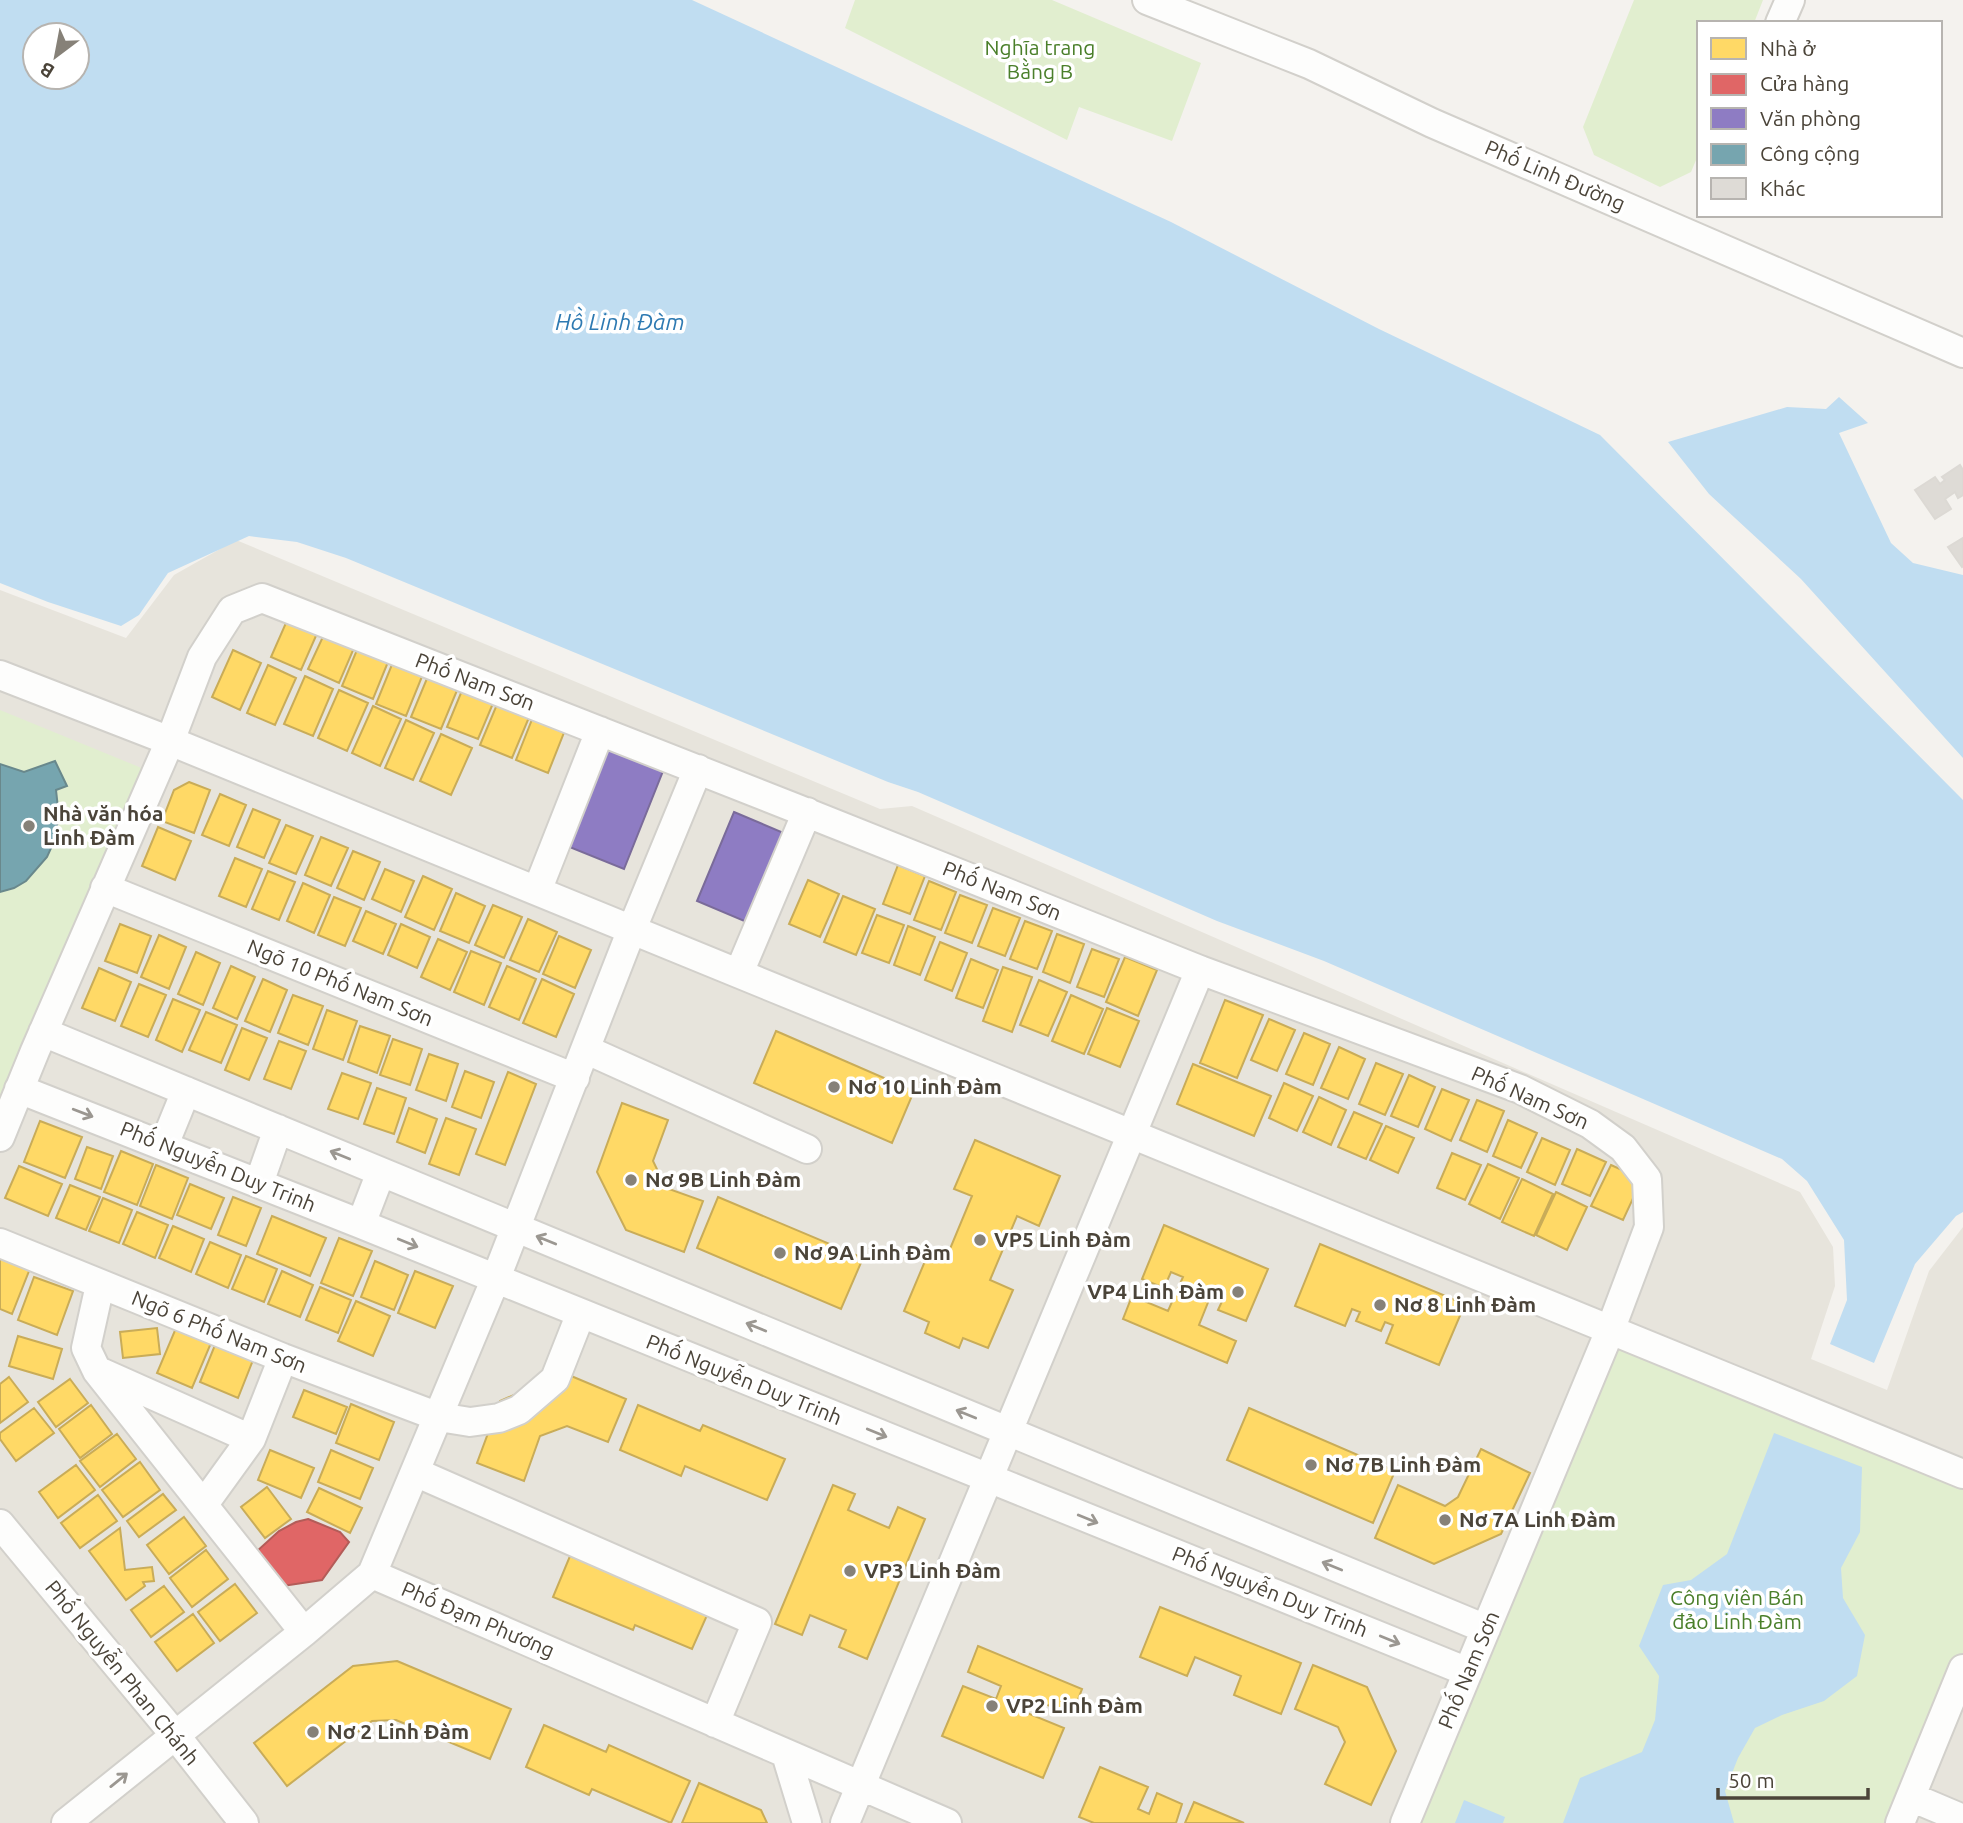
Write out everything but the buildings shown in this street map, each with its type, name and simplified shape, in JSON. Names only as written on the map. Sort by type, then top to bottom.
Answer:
[{"type":"street","name":"Phố Linh Đường","points":[[1147,0],[1309,64],[1432,123],[1696,225],[1963,353]]},
{"type":"street","points":[[1781,21],[1790,0]]},
{"type":"street","name":"Phố Nam Sơn","points":[[0,1136],[170,741],[202,657],[232,610],[262,598],[1200,970],[1520,1089],[1590,1124],[1623,1147],[1647,1179],[1649,1227],[1611,1328],[1405,1823]]},
{"type":"street","points":[[0,675],[170,741],[632,929],[1963,1474]]},
{"type":"street","points":[[537,891],[600,731]]},
{"type":"street","points":[[66,1823],[372,1574],[496,1278],[632,929],[698,769]]},
{"type":"street","points":[[739,973],[807,812]]},
{"type":"street","name":"Ngõ 10 Phố Nam Sơn","points":[[105,888],[575,1078]]},
{"type":"street","points":[[845,1823],[1200,970]]},
{"type":"street","points":[[43,1032],[1486,1629]]},
{"type":"street","points":[[587,1050],[807,1149]]},
{"type":"street","name":"Phố Nguyễn Duy Trinh","points":[[19,1089],[496,1278],[1468,1672]]},
{"type":"street","points":[[164,1145],[186,1091]]},
{"type":"street","points":[[258,1183],[278,1129]]},
{"type":"street","points":[[361,1224],[381,1172]]},
{"type":"street","name":"Ngõ 6 Phố Nam Sơn","points":[[0,1243],[283,1358],[439,1417],[470,1422],[499,1418],[519,1410],[536,1398],[555,1379],[581,1313]]},
{"type":"street","points":[[100,1285],[86,1348],[97,1371],[304,1632]]},
{"type":"street","points":[[204,1503],[251,1439],[283,1358]]},
{"type":"street","points":[[97,1371],[251,1439]]},
{"type":"street","points":[[415,1472],[757,1622],[715,1723]]},
{"type":"street","name":"Phố Nguyễn Phan Chánh","points":[[0,1524],[175,1735],[244,1823]]},
{"type":"street","name":"Phố Đạm Phương","points":[[372,1574],[947,1823]]},
{"type":"street","points":[[1900,1823],[1963,1669]]},
{"type":"street","points":[[786,1754],[807,1823]]},
{"type":"street","points":[[1911,1797],[1963,1818]]},
{"type":"shaded area","points":[[236,540],[880,809],[912,806],[1800,1192],[1833,1247],[1835,1286],[1811,1359],[1887,1390],[1929,1271],[1963,1227],[1963,1823],[0,1823],[0,590],[126,638],[174,575]]},
{"type":"green space","name":"Nghĩa trang Bằng B","points":[[855,0],[1052,0],[1201,63],[1172,141],[1079,107],[1067,140],[845,28]]},
{"type":"green space","points":[[1634,0],[1763,0],[1755,21],[1697,21],[1697,158],[1691,172],[1660,187],[1594,155],[1583,127]]},
{"type":"green space","points":[[0,710],[144,769],[0,1110]]},
{"type":"green space","name":"Công viên Bán đảo Linh Đàm","points":[[1623,1333],[1963,1474],[1963,1671],[1901,1823],[1411,1823]]},
{"type":"water","name":"Hồ Linh Đàm","points":[[0,0],[692,0],[1171,222],[1379,329],[1600,435],[1963,800],[1963,1212],[1956,1216],[1915,1264],[1874,1363],[1830,1344],[1847,1300],[1844,1240],[1807,1181],[1782,1159],[1324,961],[1217,921],[918,792],[888,782],[346,558],[297,542],[249,536],[168,573],[139,615],[121,626],[0,583]]},
{"type":"water","points":[[1839,397],[1868,423],[1839,433],[1891,543],[1913,563],[1963,575],[1963,758],[1801,579],[1709,494],[1668,442],[1787,407],[1826,409]]},
{"type":"water","points":[[1774,1433],[1862,1467],[1860,1532],[1841,1568],[1843,1598],[1865,1635],[1857,1676],[1824,1701],[1782,1715],[1755,1728],[1738,1758],[1725,1791],[1734,1823],[1563,1823],[1580,1778],[1642,1752],[1655,1720],[1659,1676],[1639,1646],[1663,1585],[1691,1580],[1727,1554]]},
{"type":"water","points":[[1464,1800],[1505,1817],[1503,1823],[1455,1823]]},
{"type":"place","name":"Nhà văn hóa Linh Đàm","points":[[29,826]]},
{"type":"place","name":"Nơ 10 Linh Đàm","points":[[834,1087]]},
{"type":"place","name":"Nơ 9B Linh Đàm","points":[[631,1180]]},
{"type":"place","name":"VP5 Linh Đàm","points":[[980,1240]]},
{"type":"place","name":"Nơ 9A Linh Đàm","points":[[780,1253]]},
{"type":"place","name":"VP4 Linh Đàm","points":[[1238,1292]]},
{"type":"place","name":"Nơ 8 Linh Đàm","points":[[1380,1305]]},
{"type":"place","name":"Nơ 7B Linh Đàm","points":[[1311,1465]]},
{"type":"place","name":"Nơ 7A Linh Đàm","points":[[1445,1520]]},
{"type":"place","name":"VP3 Linh Đàm","points":[[850,1571]]},
{"type":"place","name":"VP2 Linh Đàm","points":[[992,1706]]},
{"type":"place","name":"Nơ 2 Linh Đàm","points":[[313,1732]]}]
